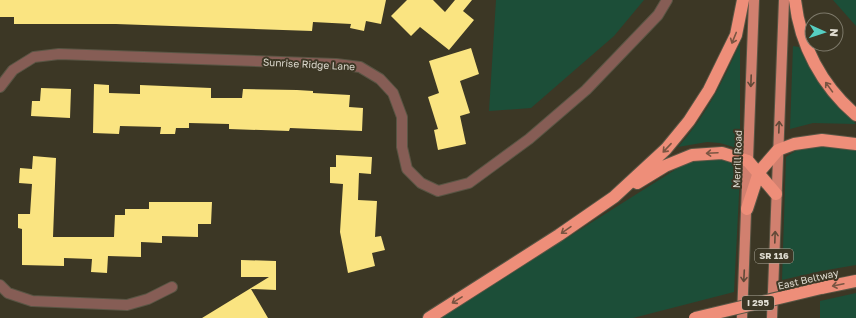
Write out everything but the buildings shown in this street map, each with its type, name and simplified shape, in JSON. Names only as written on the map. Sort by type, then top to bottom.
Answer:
[{"type":"highway","points":[[614,197],[666,149],[689,121],[709,90],[736,35],[743,0]]},
{"type":"highway","points":[[795,0],[801,33],[812,58],[829,88],[856,115]]},
{"type":"highway","points":[[747,209],[759,172],[778,150],[794,144],[822,140],[856,144]]},
{"type":"highway","points":[[429,318],[559,235],[614,197],[665,166],[692,155],[722,153],[748,161],[759,172],[776,194]]},
{"type":"highway","name":"East Beltway","points":[[695,318],[856,281]]},
{"type":"main road","name":"Merrill Road","points":[[742,318],[754,0]]},
{"type":"main road","name":"SR 116","points":[[772,318],[784,0]]},
{"type":"street","name":"Sunrise Ridge Lane","points":[[0,86],[13,70],[34,57],[59,54],[336,64],[360,67],[380,79],[393,94],[402,117],[402,147],[407,168],[421,183],[438,191],[469,183],[530,139],[586,90],[658,15],[667,0]]},
{"type":"street","points":[[0,285],[8,293],[32,301],[127,305],[148,299],[172,287]]},
{"type":"green space","points":[[496,0],[644,0],[614,36],[531,108],[489,111]]},
{"type":"green space","points":[[833,0],[856,0],[856,26],[844,12]]},
{"type":"green space","points":[[740,43],[740,149],[720,143],[707,142],[678,147],[697,123],[713,98]]},
{"type":"green space","points":[[793,46],[799,47],[817,79],[831,97],[856,124],[813,123],[790,129]]},
{"type":"green space","points":[[816,145],[856,149],[856,265],[782,280],[786,157],[797,150]]},
{"type":"green space","points":[[714,158],[726,160],[737,166],[740,175],[734,292],[633,318],[440,318],[689,161]]},
{"type":"green space","points":[[856,293],[856,318],[820,318],[820,301]]}]
